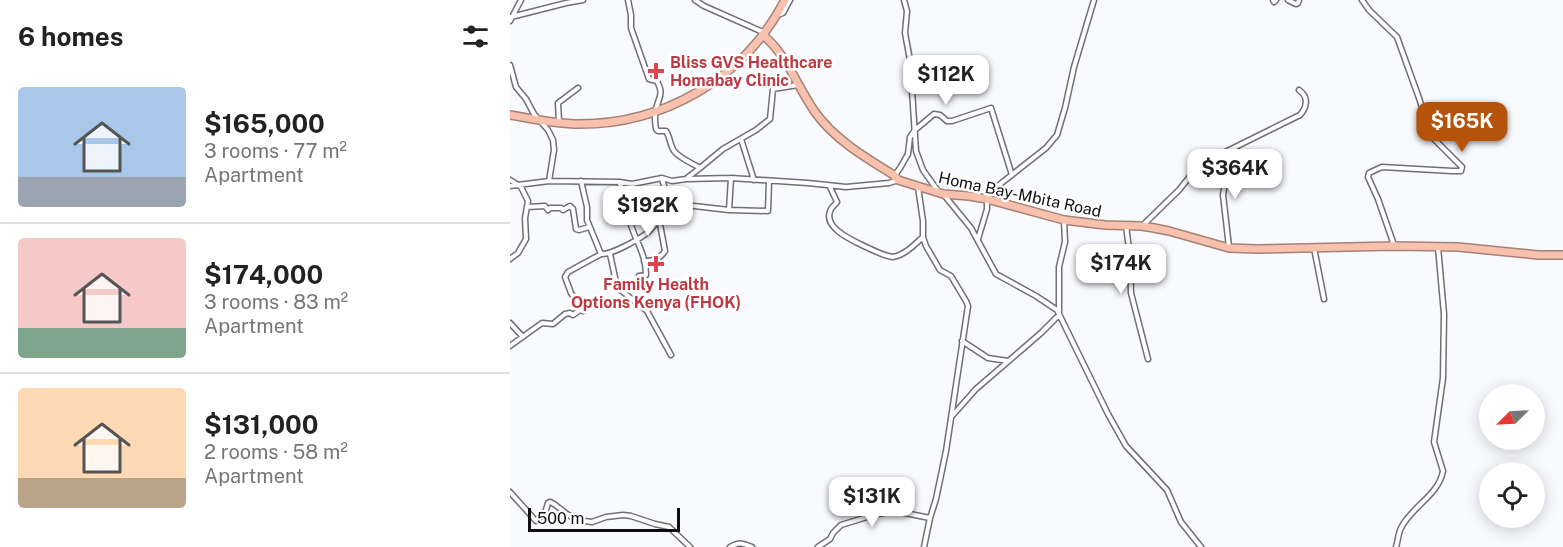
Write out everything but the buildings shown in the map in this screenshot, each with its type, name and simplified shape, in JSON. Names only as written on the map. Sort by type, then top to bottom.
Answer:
[{"type":"highway","points":[[510,115],[542,121],[585,124],[613,122],[655,112],[692,96],[718,79],[746,55],[763,35],[785,0]]},
{"type":"highway","name":"Homa Bay-Mbita Road","points":[[763,35],[777,48],[814,111],[831,130],[855,150],[896,177],[941,193],[987,199],[1064,220],[1098,225],[1141,226],[1169,231],[1229,248],[1394,246],[1563,255]]},
{"type":"street","points":[[511,19],[521,0]]},
{"type":"street","points":[[511,19],[583,0]]},
{"type":"street","points":[[628,0],[631,28],[641,57],[649,78],[657,81],[661,90],[661,97],[655,112],[656,129],[668,132],[676,153],[700,168]]},
{"type":"street","points":[[695,0],[763,35]]},
{"type":"street","points":[[704,6],[705,0]]},
{"type":"street","points":[[776,15],[783,13],[790,0]]},
{"type":"street","points":[[904,0],[907,11],[906,33],[910,54],[916,151],[919,163],[970,228],[996,274],[1057,310],[1123,442],[1167,490],[1181,522],[1201,547]]},
{"type":"street","points":[[978,240],[990,192],[1046,148],[1059,130],[1074,67],[1094,0]]},
{"type":"street","points":[[1288,0],[1296,4],[1299,0]]},
{"type":"street","points":[[1362,0],[1397,37],[1431,136],[1462,167],[1461,171],[1452,171],[1382,167],[1369,173],[1368,177],[1394,246]]},
{"type":"street","points":[[510,65],[516,87],[534,114],[542,121],[554,144],[549,181]]},
{"type":"street","points":[[686,179],[723,149],[756,130],[770,118],[773,89],[799,85]]},
{"type":"street","points":[[559,123],[558,103],[578,88]]},
{"type":"street","points":[[1141,226],[1179,190],[1195,168],[1300,115],[1306,109],[1307,102],[1299,90]]},
{"type":"street","points":[[510,186],[549,181],[632,184],[662,178],[672,181],[731,178],[829,186],[889,183],[896,177],[908,154],[910,136],[934,114],[951,121],[991,108],[1012,175]]},
{"type":"street","points":[[741,139],[754,180]]},
{"type":"street","points":[[1229,248],[1223,195],[1230,150]]},
{"type":"street","points":[[510,346],[542,323],[553,324],[565,314],[573,315],[583,310],[571,293],[565,277],[568,272],[601,254],[610,254],[648,232],[667,207],[662,178]]},
{"type":"street","points":[[729,210],[731,178]]},
{"type":"street","points":[[510,180],[521,187],[528,201],[525,218],[526,239],[521,250],[510,260]]},
{"type":"street","points":[[581,181],[587,207],[587,220],[601,254]]},
{"type":"street","points":[[668,203],[729,210],[768,211],[769,181]]},
{"type":"street","points":[[619,182],[630,220],[642,249],[646,275],[639,276]]},
{"type":"street","points":[[829,186],[837,202],[831,209],[832,225],[839,233],[859,244],[893,257],[907,251],[923,237]]},
{"type":"street","points":[[918,186],[926,246],[938,268],[951,276],[967,303],[952,416],[939,487],[924,547]]},
{"type":"street","points":[[527,207],[545,206],[548,210],[550,208],[563,210],[570,206],[573,209],[576,229],[579,231],[589,227]]},
{"type":"street","points":[[644,261],[660,258],[665,251],[659,218]]},
{"type":"street","points":[[952,416],[976,389],[1059,315],[1059,267],[1065,242],[1064,220]]},
{"type":"street","points":[[1126,226],[1131,293],[1148,359]]},
{"type":"street","points":[[1396,547],[1405,522],[1434,489],[1443,474],[1434,442],[1443,378],[1444,314],[1438,247]]},
{"type":"street","points":[[1314,248],[1323,299]]},
{"type":"street","points":[[610,254],[618,288],[647,311],[671,356]]},
{"type":"street","points":[[510,323],[523,337]]},
{"type":"street","points":[[962,341],[988,358],[1008,361]]},
{"type":"street","points":[[510,492],[536,521],[550,502],[574,519],[589,522],[616,515],[631,516],[671,528],[690,547]]},
{"type":"street","points":[[818,547],[830,539],[841,525],[877,514],[895,512],[930,518]]},
{"type":"street","points":[[730,547],[738,543],[752,547]]},
{"type":"place","name":"Bliss GVS Healthcare Homabay Clinic","points":[[656,71]]},
{"type":"place","name":"Family Health Options Kenya (FHOK)","points":[[656,264]]}]
